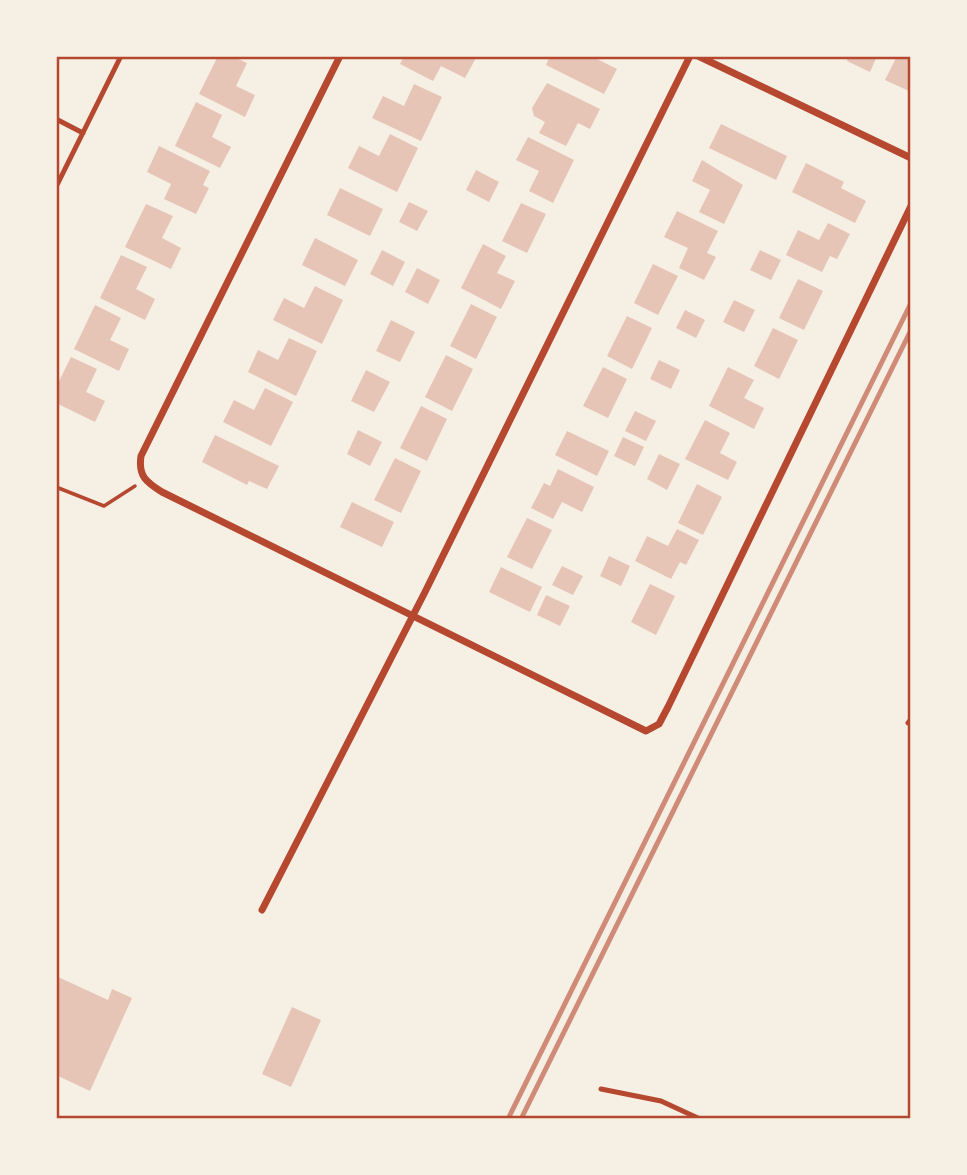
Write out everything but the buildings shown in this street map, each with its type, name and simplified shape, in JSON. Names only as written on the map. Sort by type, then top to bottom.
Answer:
[{"type":"street","points":[[340,56],[141,456],[139,470],[145,481],[646,731],[659,724],[668,707],[911,206]]},
{"type":"street","points":[[262,910],[690,56]]},
{"type":"street","points":[[698,56],[911,158]]},
{"type":"lane","points":[[56,187],[121,56]]},
{"type":"lane","points":[[56,119],[83,133]]},
{"type":"lane","points":[[911,719],[908,723],[911,724]]},
{"type":"lane","points":[[601,1089],[662,1101],[700,1119]]},
{"type":"path","points":[[56,486],[104,506],[145,481]]},
{"type":"railway","points":[[508,1119],[911,303]]},
{"type":"railway","points":[[521,1119],[911,330]]}]
